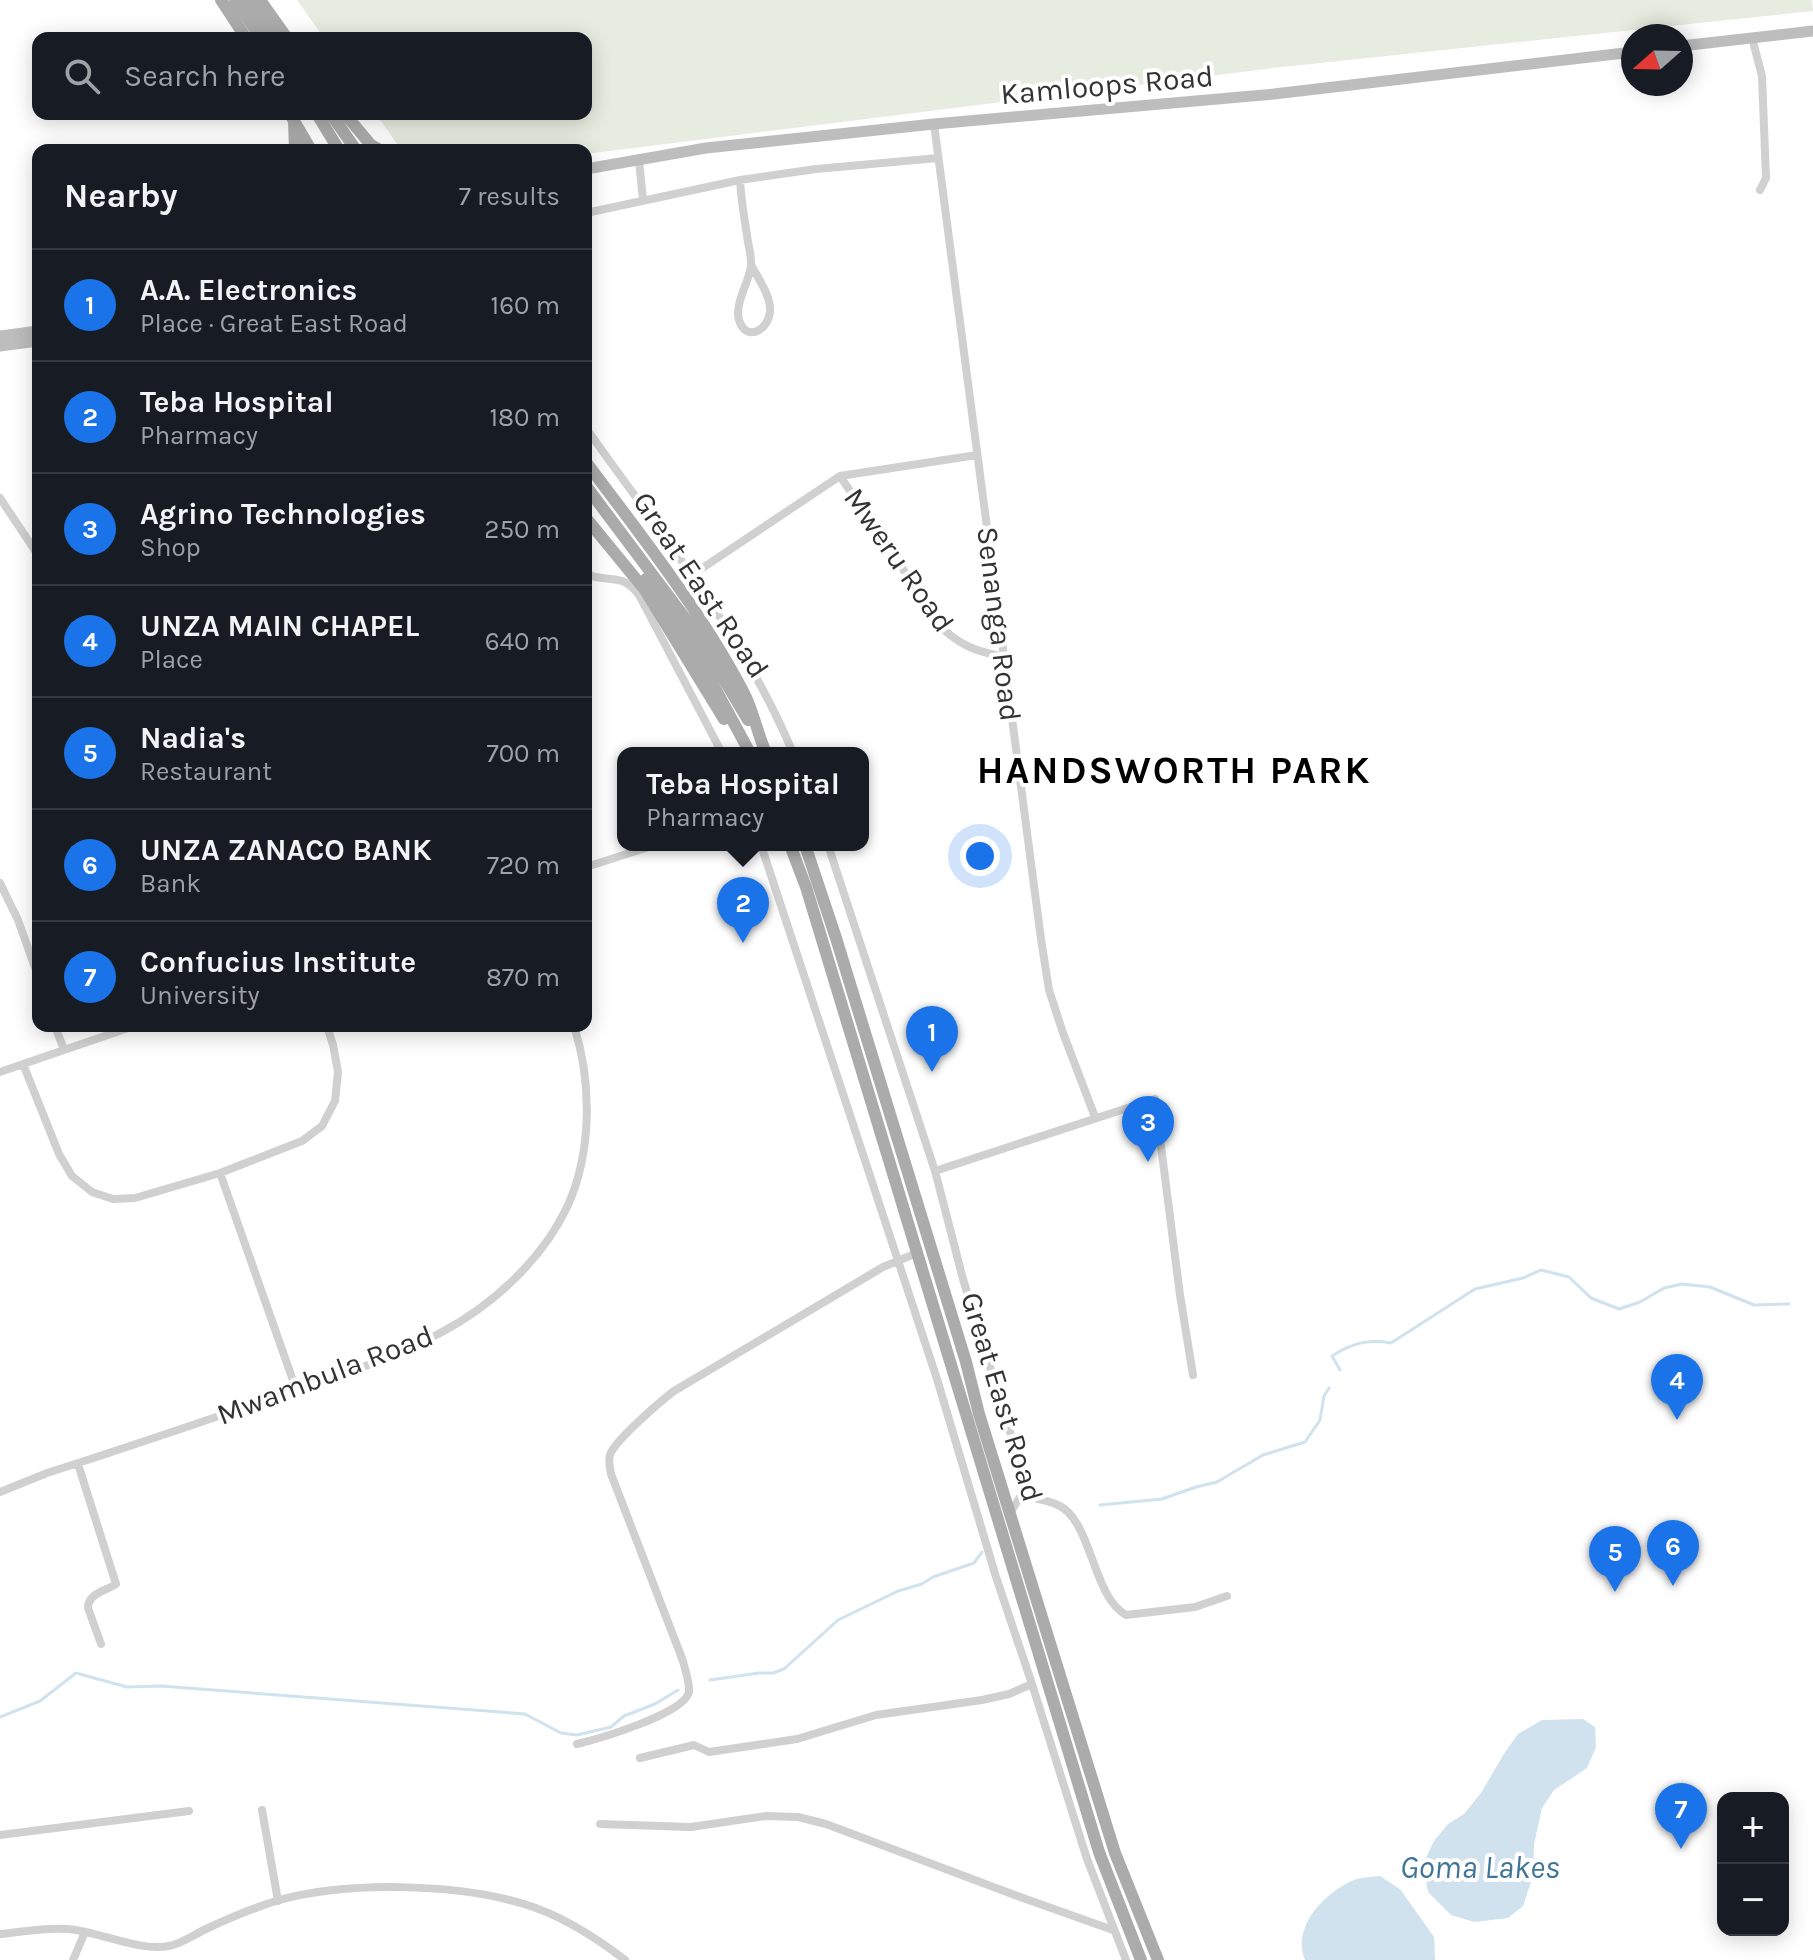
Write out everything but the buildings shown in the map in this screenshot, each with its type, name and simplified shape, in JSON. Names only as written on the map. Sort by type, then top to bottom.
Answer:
[{"type":"main road","points":[[221,0],[242,32]]},
{"type":"main road","points":[[235,0],[257,32]]},
{"type":"main road","points":[[247,0],[268,32]]},
{"type":"main road","points":[[260,0],[283,32]]},
{"type":"main road","points":[[1693,45],[1813,31]]},
{"type":"main road","name":"Kamloops Road","points":[[592,168],[706,148],[1274,94],[1621,53]]},
{"type":"main road","points":[[292,120],[294,144]]},
{"type":"main road","points":[[294,120],[308,144]]},
{"type":"main road","points":[[311,120],[328,143]]},
{"type":"main road","points":[[319,120],[328,143]]},
{"type":"main road","points":[[335,120],[352,144]]},
{"type":"main road","points":[[350,120],[370,144]]},
{"type":"main road","points":[[0,336],[32,332]]},
{"type":"main road","points":[[0,346],[32,342]]},
{"type":"main road","name":"Great East Road","points":[[592,470],[677,585],[721,652],[747,699],[764,747]]},
{"type":"main road","name":"Great East Road","points":[[592,494],[697,634],[763,747]]},
{"type":"main road","name":"Great East Road","points":[[592,507],[625,548],[689,640],[747,747]]},
{"type":"main road","name":"Great East Road","points":[[592,525],[645,590],[720,714],[746,747]]},
{"type":"main road","name":"Great East Road","points":[[792,851],[806,887],[1099,1852],[1141,1960]]},
{"type":"main road","name":"Great East Road","points":[[807,851],[1115,1853],[1158,1960]]},
{"type":"street","points":[[1752,38],[1762,76],[1764,106],[1766,178],[1760,190]]},
{"type":"street","name":"Senanga Road","points":[[934,124],[1049,990],[1095,1117]]},
{"type":"street","points":[[592,212],[740,180],[816,169],[938,158]]},
{"type":"street","points":[[639,160],[643,200]]},
{"type":"street","points":[[740,180],[751,265],[771,308],[765,327],[750,332],[742,327],[738,317],[751,265]]},
{"type":"street","points":[[592,436],[731,633],[790,747]]},
{"type":"street","points":[[692,575],[840,476],[977,455]]},
{"type":"street","name":"Mweru Road","points":[[840,476],[944,630],[973,649],[1004,657]]},
{"type":"street","points":[[0,498],[32,546]]},
{"type":"street","points":[[592,577],[623,580],[632,585],[719,747]]},
{"type":"street","points":[[592,865],[636,851]]},
{"type":"street","points":[[763,851],[899,1259],[996,1577],[1087,1859],[1126,1960]]},
{"type":"street","points":[[830,851],[935,1171],[963,1279],[1023,1474],[1025,1485],[1010,1513]]},
{"type":"street","points":[[0,883],[32,959]]},
{"type":"street","points":[[57,1032],[64,1050]]},
{"type":"street","points":[[0,1072],[116,1032]]},
{"type":"street","points":[[23,1064],[59,1154],[72,1176],[92,1192],[113,1199],[135,1198],[220,1173],[302,1141],[322,1126],[335,1101],[338,1072],[329,1032]]},
{"type":"street","name":"Mwambula Road","points":[[0,1492],[406,1350],[442,1332],[498,1295],[551,1236],[568,1204],[580,1166],[586,1128],[586,1082],[575,1032]]},
{"type":"street","points":[[935,1171],[1155,1099],[1193,1375]]},
{"type":"street","points":[[220,1173],[296,1389]]},
{"type":"street","points":[[577,1744],[618,1732],[681,1706],[689,1690],[683,1661],[611,1474],[610,1454],[615,1446],[674,1391],[863,1278],[917,1253]]},
{"type":"street","points":[[78,1464],[116,1584],[88,1602],[101,1644]]},
{"type":"street","points":[[1021,1495],[1059,1505],[1073,1515],[1107,1593],[1117,1610],[1126,1615],[1195,1607],[1227,1596]]},
{"type":"street","points":[[640,1758],[694,1745],[709,1752],[797,1739],[876,1715],[982,1700],[1009,1694],[1032,1684]]},
{"type":"street","points":[[262,1810],[278,1901]]},
{"type":"street","points":[[0,1835],[189,1811]]},
{"type":"street","points":[[600,1824],[691,1827],[766,1816],[798,1817],[826,1824],[1113,1930]]},
{"type":"street","points":[[0,1934],[67,1929],[151,1947],[169,1946],[234,1916],[278,1901],[342,1890],[384,1887],[489,1895],[527,1905],[569,1922],[625,1960]]},
{"type":"street","points":[[73,1960],[85,1932]]},
{"type":"shaded area","points":[[297,0],[1812,0],[1813,11],[1690,24],[1621,24],[1621,31],[1273,68],[592,153],[592,144],[397,144],[380,120],[592,120],[592,32],[320,32]]},
{"type":"water","name":"Goma Lakes","points":[[1583,1719],[1595,1727],[1596,1747],[1587,1768],[1554,1790],[1542,1808],[1534,1844],[1533,1876],[1523,1906],[1508,1918],[1474,1922],[1451,1915],[1428,1892],[1423,1864],[1434,1841],[1448,1824],[1464,1814],[1481,1793],[1518,1734],[1542,1720]]},
{"type":"water","name":"Goma Lakes","points":[[1380,1876],[1400,1889],[1434,1937],[1435,1960],[1305,1960],[1303,1935],[1313,1912],[1332,1893],[1354,1880]]},
{"type":"waterway","points":[[1340,1370],[1332,1356],[1346,1348],[1367,1342],[1391,1343],[1475,1289],[1523,1278],[1541,1270],[1569,1277],[1591,1298],[1619,1309],[1640,1302],[1664,1288],[1682,1284],[1710,1287],[1754,1305],[1789,1304]]},
{"type":"waterway","points":[[1100,1505],[1162,1499],[1217,1482],[1263,1455],[1305,1442],[1320,1420],[1324,1396],[1329,1388]]},
{"type":"waterway","points":[[710,1680],[784,1669],[838,1620],[898,1591],[974,1563],[982,1552]]},
{"type":"waterway","points":[[0,1717],[40,1701],[76,1673],[127,1687],[161,1686],[525,1714],[561,1733],[577,1735],[611,1727],[624,1716],[655,1704],[678,1690]]},
{"type":"place","name":"Teba Hospital","points":[[743,943]]},
{"type":"place","name":"A.A. Electronics","points":[[932,1072]]},
{"type":"place","name":"Agrino Technologies","points":[[1148,1162]]},
{"type":"place","name":"UNZA MAIN CHAPEL","points":[[1677,1420]]},
{"type":"place","name":"UNZA ZANACO BANK","points":[[1673,1586]]},
{"type":"place","name":"Nadia's","points":[[1615,1592]]},
{"type":"place","name":"Confucius Institute","points":[[1681,1849]]},
{"type":"district","name":"HANDSWORTH PARK","points":[[1174,770]]}]
